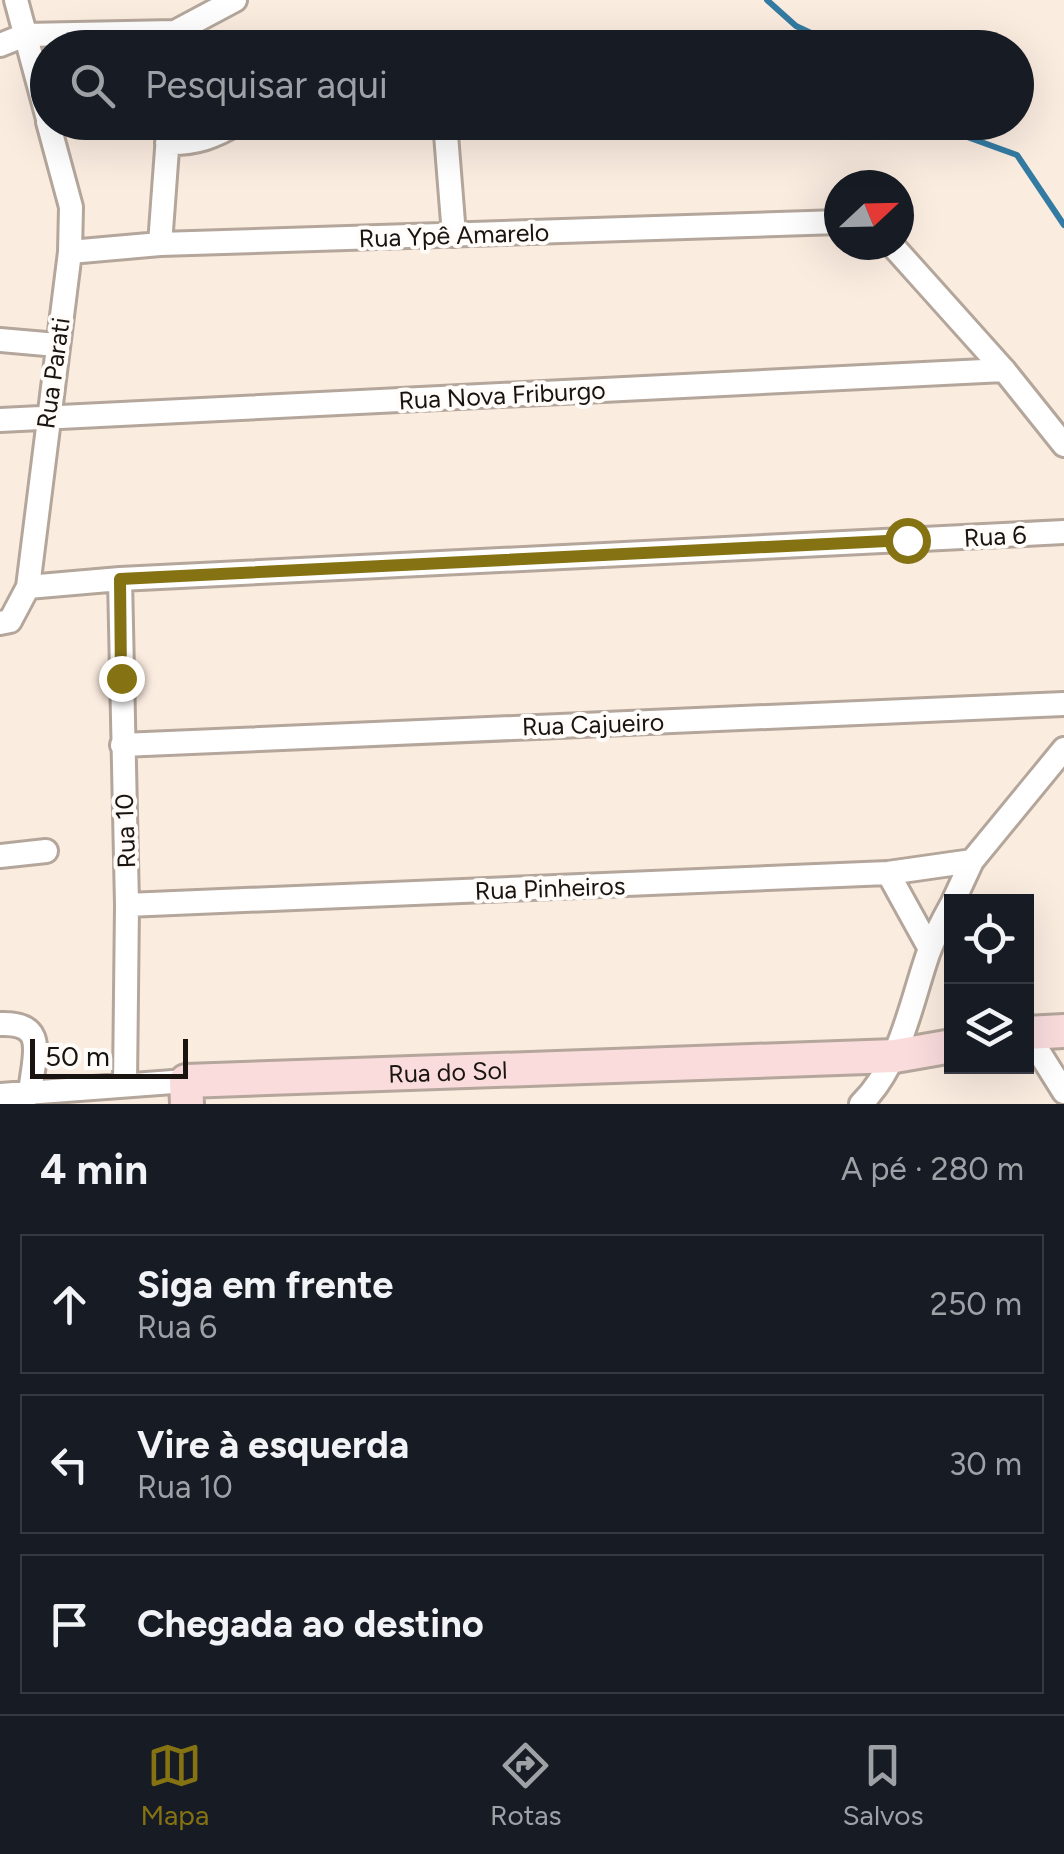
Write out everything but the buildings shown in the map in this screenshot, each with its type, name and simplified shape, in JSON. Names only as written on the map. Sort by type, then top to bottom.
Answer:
[{"type":"street","name":"Rua Parati","points":[[16,0],[30,56]]},
{"type":"street","points":[[190,30],[235,0]]},
{"type":"street","points":[[0,46],[30,35]]},
{"type":"street","name":"Rua Parati","points":[[5,622],[28,587],[70,252],[71,207],[53,140]]},
{"type":"street","points":[[160,244],[167,140]]},
{"type":"street","points":[[181,140],[188,144],[205,140]]},
{"type":"street","points":[[446,140],[454,235]]},
{"type":"street","name":"Rua Ypê Amarelo","points":[[70,252],[160,244],[824,223]]},
{"type":"street","points":[[905,260],[1004,370],[1064,445]]},
{"type":"street","points":[[0,340],[57,345]]},
{"type":"street","name":"Rua Nova Friburgo","points":[[0,420],[1004,370]]},
{"type":"street","name":"Rua 6","points":[[28,587],[120,579],[1064,532]]},
{"type":"street","name":"Rua 10","points":[[120,579],[127,905],[125,1084]]},
{"type":"street","name":"Rua Cajueiro","points":[[122,744],[1064,704]]},
{"type":"street","points":[[956,894],[972,861],[1064,749]]},
{"type":"street","points":[[0,856],[46,851]]},
{"type":"street","name":"Rua Pinheiros","points":[[127,905],[888,873],[972,861]]},
{"type":"street","points":[[888,873],[930,949]]},
{"type":"street","points":[[861,1104],[877,1088],[895,1056],[930,949],[944,920]]},
{"type":"street","points":[[0,1024],[21,1023],[29,1027],[34,1038],[30,1094]]},
{"type":"street","points":[[1047,1029],[1064,1092]]},
{"type":"street","name":"Rua do Sol","points":[[0,1095],[125,1084],[186,1092],[895,1056],[944,1047]]},
{"type":"waterway","points":[[767,0],[805,30]]},
{"type":"waterway","points":[[976,140],[1017,155],[1064,225]]},
{"type":"route","points":[[121,678],[120,579],[907,540]]}]
